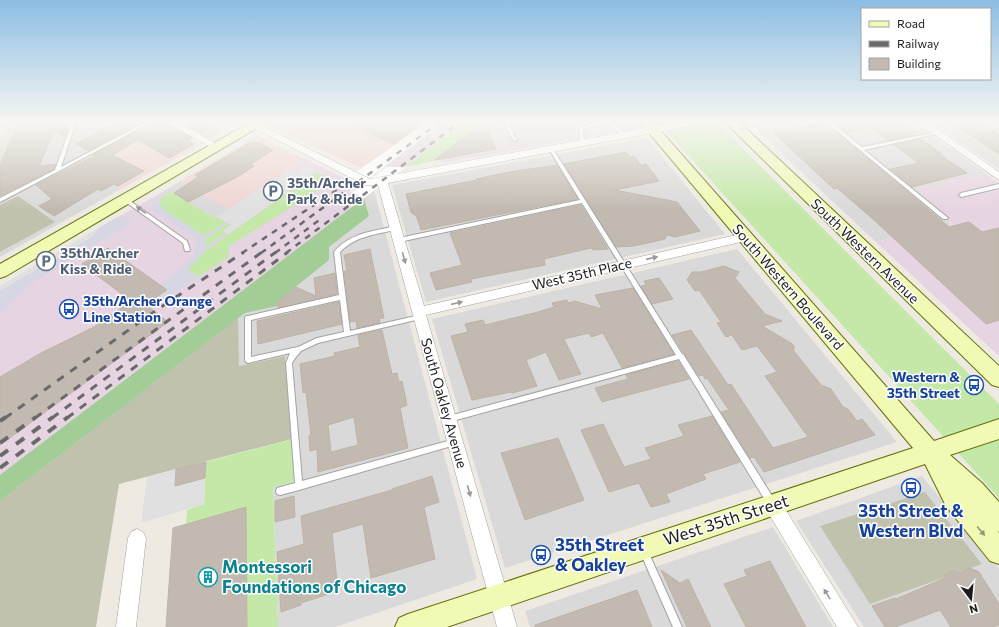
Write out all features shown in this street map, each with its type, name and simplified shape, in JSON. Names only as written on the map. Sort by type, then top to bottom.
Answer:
[{"type":"main road","points":[[0,272],[211,151]]},
{"type":"main road","name":"South Western Boulevard","points":[[671,151],[930,452],[974,491],[999,520]]},
{"type":"main road","name":"South Western Avenue","points":[[762,151],[999,379]]},
{"type":"main road","name":"West 35th Street","points":[[408,627],[999,429]]},
{"type":"main road","name":"South Western Boulevard","points":[[930,452],[954,498],[999,552]]},
{"type":"street","points":[[314,151],[376,181],[540,151]]},
{"type":"street","points":[[962,151],[999,177]]},
{"type":"street","name":"South Oakley Avenue","points":[[376,181],[398,234],[506,627]]},
{"type":"street","name":"West 35th Place","points":[[420,314],[745,237]]},
{"type":"street","points":[[773,505],[848,627]]},
{"type":"street","points":[[126,627],[137,538]]},
{"type":"lane","points":[[57,170],[64,151]]},
{"type":"lane","points":[[0,200],[93,151]]},
{"type":"lane","points":[[553,151],[773,505]]},
{"type":"lane","points":[[864,151],[945,218]]},
{"type":"lane","points":[[961,195],[999,186]]},
{"type":"lane","points":[[126,200],[185,242],[187,250]]},
{"type":"lane","points":[[347,334],[337,252],[344,243],[356,237],[398,234],[584,202]]},
{"type":"lane","points":[[342,297],[248,318],[248,360],[299,349],[316,341],[420,314]]},
{"type":"lane","points":[[299,349],[292,356],[289,363],[299,486]]},
{"type":"lane","points":[[449,419],[681,356]]},
{"type":"lane","points":[[280,491],[455,442]]},
{"type":"lane","points":[[642,548],[678,627]]},
{"type":"shaded area","points":[[0,151],[94,151],[74,162],[121,189],[0,257]]},
{"type":"shaded area","points":[[94,151],[189,151],[121,189],[74,162]]},
{"type":"shaded area","points":[[231,151],[289,151],[305,159],[229,209],[180,181]]},
{"type":"shaded area","points":[[325,151],[385,151],[361,168]]},
{"type":"shaded area","points":[[384,151],[427,151],[406,167],[384,167],[367,163]]},
{"type":"shaded area","points":[[446,151],[508,151],[442,163],[440,156]]},
{"type":"shaded area","points":[[575,151],[658,151],[725,234],[426,302],[392,185]]},
{"type":"shaded area","points":[[779,151],[955,151],[985,173],[911,190],[952,224],[876,242]]},
{"type":"shaded area","points":[[973,151],[999,151],[999,169]]},
{"type":"shaded area","points":[[305,159],[346,179],[338,185],[364,198],[369,216],[329,247],[329,260],[278,301],[278,306],[245,313],[0,502],[0,291],[92,237],[100,227],[166,190],[207,214],[217,217]]},
{"type":"shaded area","name":"35th/Archer Park & Ride","points":[[306,167],[317,172],[228,234],[223,230],[231,225],[217,217],[290,169],[296,173]]},
{"type":"shaded area","points":[[985,173],[999,183],[999,356],[876,242],[952,224],[911,190]]},
{"type":"shaded area","points":[[180,181],[229,209],[217,217],[207,214],[166,190]]},
{"type":"shaded area","points":[[166,190],[170,191],[159,200],[161,208],[202,235],[206,235],[226,222],[228,223],[205,239],[206,247],[226,233],[228,234],[205,251],[188,269],[198,277],[117,331],[129,315],[166,290],[159,284],[190,260],[195,251],[196,242],[193,236],[153,210],[152,202]]},
{"type":"shaded area","points":[[374,190],[477,579],[335,627],[278,627],[273,487],[294,481],[285,356],[238,366],[238,318],[245,313],[278,306],[278,301],[329,247],[369,216],[364,198]]},
{"type":"shaded area","points":[[18,196],[55,222],[0,252],[0,205]]},
{"type":"shaded area","points":[[118,217],[128,217],[130,221],[128,225],[32,283],[0,315],[0,291],[92,237],[100,227]]},
{"type":"shaded area","name":"35th/Archer Kiss & Ride","points":[[100,227],[92,237],[0,291],[0,286]]},
{"type":"shaded area","points":[[737,249],[897,442],[505,568],[432,319]]},
{"type":"shaded area","points":[[238,318],[239,366],[285,356],[292,439],[119,484],[96,627],[0,627],[0,501]]},
{"type":"shaded area","points":[[176,469],[175,486],[205,478],[204,504],[141,523],[147,477]]},
{"type":"shaded area","points":[[922,476],[999,569],[999,627],[864,627],[796,521]]},
{"type":"shaded area","points":[[925,492],[982,564],[870,604],[820,526]]},
{"type":"shaded area","points":[[773,527],[833,627],[530,627],[525,611]]},
{"type":"green space","points":[[427,151],[446,151],[440,156],[441,159],[406,167]]},
{"type":"green space","points":[[685,151],[745,151],[999,404],[999,498]]},
{"type":"green space","points":[[317,172],[333,181],[228,247],[229,257],[198,277],[187,269],[205,251]]},
{"type":"green space","points":[[170,191],[207,214],[226,222],[206,235],[202,235],[161,208],[159,200]]},
{"type":"green space","points":[[364,198],[369,216],[329,247],[329,260],[278,301],[278,306],[245,313],[0,501],[0,475]]},
{"type":"green space","points":[[228,223],[231,225],[223,231],[226,233],[205,247],[205,239]]},
{"type":"green space","points":[[292,439],[294,481],[273,487],[278,627],[247,627],[246,508],[186,524],[187,510],[204,504],[206,462]]},
{"type":"pier","points":[[386,151],[405,151],[351,191],[338,185]]},
{"type":"pier","points":[[387,167],[406,167],[364,198],[353,192]]},
{"type":"building","points":[[6,151],[45,151],[39,166],[56,164],[54,169],[0,196],[0,165]]},
{"type":"building","points":[[100,151],[118,151],[112,155],[144,171],[118,186],[114,184],[101,191],[98,189],[54,216],[39,206],[52,199],[36,185],[90,158],[97,157],[93,155]]},
{"type":"building","points":[[157,151],[181,151],[169,158]]},
{"type":"building","points":[[235,151],[271,151],[251,164],[254,166],[239,176],[188,202],[174,193],[198,177],[195,175]]},
{"type":"building","points":[[446,151],[483,151],[435,160]]},
{"type":"building","points":[[794,151],[860,151],[949,227],[969,222],[982,232],[999,228],[999,320],[986,324],[873,219],[837,188],[834,189]]},
{"type":"building","points":[[903,151],[938,151],[942,154],[940,155],[967,173],[912,187],[890,169],[919,163]]},
{"type":"building","points":[[626,152],[630,157],[634,156],[641,165],[646,164],[659,181],[615,190],[677,202],[700,231],[675,237],[667,235],[665,239],[634,246],[616,247],[564,164]]},
{"type":"building","points":[[557,165],[578,199],[421,230],[416,215],[411,212],[406,194],[509,172]]},
{"type":"building","points":[[581,205],[608,249],[593,250],[591,248],[544,259],[545,265],[471,279],[472,282],[436,290],[430,273],[462,265],[450,233]]},
{"type":"building","points":[[108,248],[167,290],[145,304],[168,322],[0,445],[0,377],[41,353],[94,327],[131,301],[82,264]]},
{"type":"building","points":[[370,249],[384,318],[379,319],[380,323],[357,328],[356,321],[350,322],[344,271],[347,271],[344,255]]},
{"type":"building","points":[[724,266],[739,272],[735,278],[765,314],[782,321],[762,326],[791,343],[794,346],[794,351],[821,385],[831,389],[843,407],[848,409],[857,421],[862,419],[875,435],[764,472],[754,457],[750,458],[721,412],[729,410],[707,378],[705,379],[703,375],[699,376],[672,335],[691,330],[728,385],[731,384],[773,448],[808,437],[765,376],[777,372],[757,346],[742,350],[732,335],[726,337],[717,323],[721,322],[699,290],[695,291],[687,280],[692,272],[701,272]]},
{"type":"building","points":[[335,273],[337,294],[278,308],[278,301],[296,287],[316,296],[314,278]]},
{"type":"building","points":[[659,278],[673,299],[652,304],[641,286],[646,285],[644,281]]},
{"type":"building","points":[[633,288],[674,354],[622,368],[603,333],[591,337],[589,333],[564,339],[581,374],[559,380],[546,352],[526,360],[537,386],[512,393],[472,400],[451,336],[468,332],[465,324],[483,320],[485,325],[538,312],[554,307],[552,303],[567,300],[568,303],[575,301],[602,309],[595,295]]},
{"type":"building","points":[[339,302],[342,324],[258,344],[257,321]]},
{"type":"building","points":[[382,330],[392,374],[397,373],[399,382],[402,381],[407,405],[400,408],[408,448],[318,472],[317,449],[310,451],[309,436],[311,435],[306,392],[303,393],[300,364],[335,356],[334,353],[360,347],[358,335]],"holes":[[[354,417],[358,445],[331,452],[328,425]]]},
{"type":"building","points":[[678,361],[689,379],[602,402],[595,388],[628,379],[626,375]]},
{"type":"building","points":[[712,416],[740,462],[703,474],[706,479],[666,494],[670,502],[651,507],[639,483],[609,492],[581,430],[603,424],[624,467],[651,459],[645,448],[684,436],[678,425]]},
{"type":"building","points":[[558,438],[584,500],[525,520],[501,453]]},
{"type":"building","points":[[206,462],[205,478],[175,486],[176,469]]},
{"type":"building","points":[[432,476],[439,502],[424,507],[435,559],[371,578],[363,524],[332,533],[338,591],[301,603],[301,605],[281,612],[277,552],[304,544],[301,516],[392,490]]},
{"type":"building","points":[[294,496],[295,517],[275,522],[275,501]]},
{"type":"building","name":"Montessori Foundations of Chicago","points":[[246,507],[247,627],[166,627],[173,528]]},
{"type":"building","points":[[770,561],[806,627],[746,627],[724,584],[747,576],[744,570]]},
{"type":"building","points":[[970,568],[979,572],[999,604],[999,625],[992,627],[951,627],[940,610],[895,627],[885,627],[872,606],[895,598],[896,599],[945,578],[945,575],[954,571],[960,573]]},
{"type":"building","points":[[661,570],[680,583],[688,579],[711,627],[687,627]]},
{"type":"building","points":[[637,590],[652,627],[535,627],[535,625]]},
{"type":"railway","points":[[261,253],[400,151]]},
{"type":"railway","points":[[286,253],[421,151]]},
{"type":"railway","points":[[242,253],[350,181]]},
{"type":"railway","points":[[275,253],[322,218]]},
{"type":"railway","points":[[5,418],[161,307],[244,252]]},
{"type":"railway","points":[[35,418],[262,252]]},
{"type":"railway","points":[[52,418],[276,252]]},
{"type":"railway","points":[[67,418],[288,252]]},
{"type":"railway","points":[[0,421],[6,417]]},
{"type":"railway","points":[[0,443],[36,417]]},
{"type":"railway","points":[[0,456],[53,417]]},
{"type":"railway","points":[[0,468],[68,417]]},
{"type":"place","name":"35th/Archer Park & Ride","points":[[273,191]]},
{"type":"place","name":"35th/Archer Kiss & Ride","points":[[46,261]]},
{"type":"place","name":"35th/Archer Orange Line Station","points":[[69,309]]},
{"type":"place","name":"Western & 35th Street","points":[[974,385]]},
{"type":"place","name":"35th Street & Western Blvd","points":[[911,488]]},
{"type":"place","name":"35th Street & Oakley","points":[[541,555]]},
{"type":"place","name":"Montessori Foundations of Chicago","points":[[208,577]]}]
